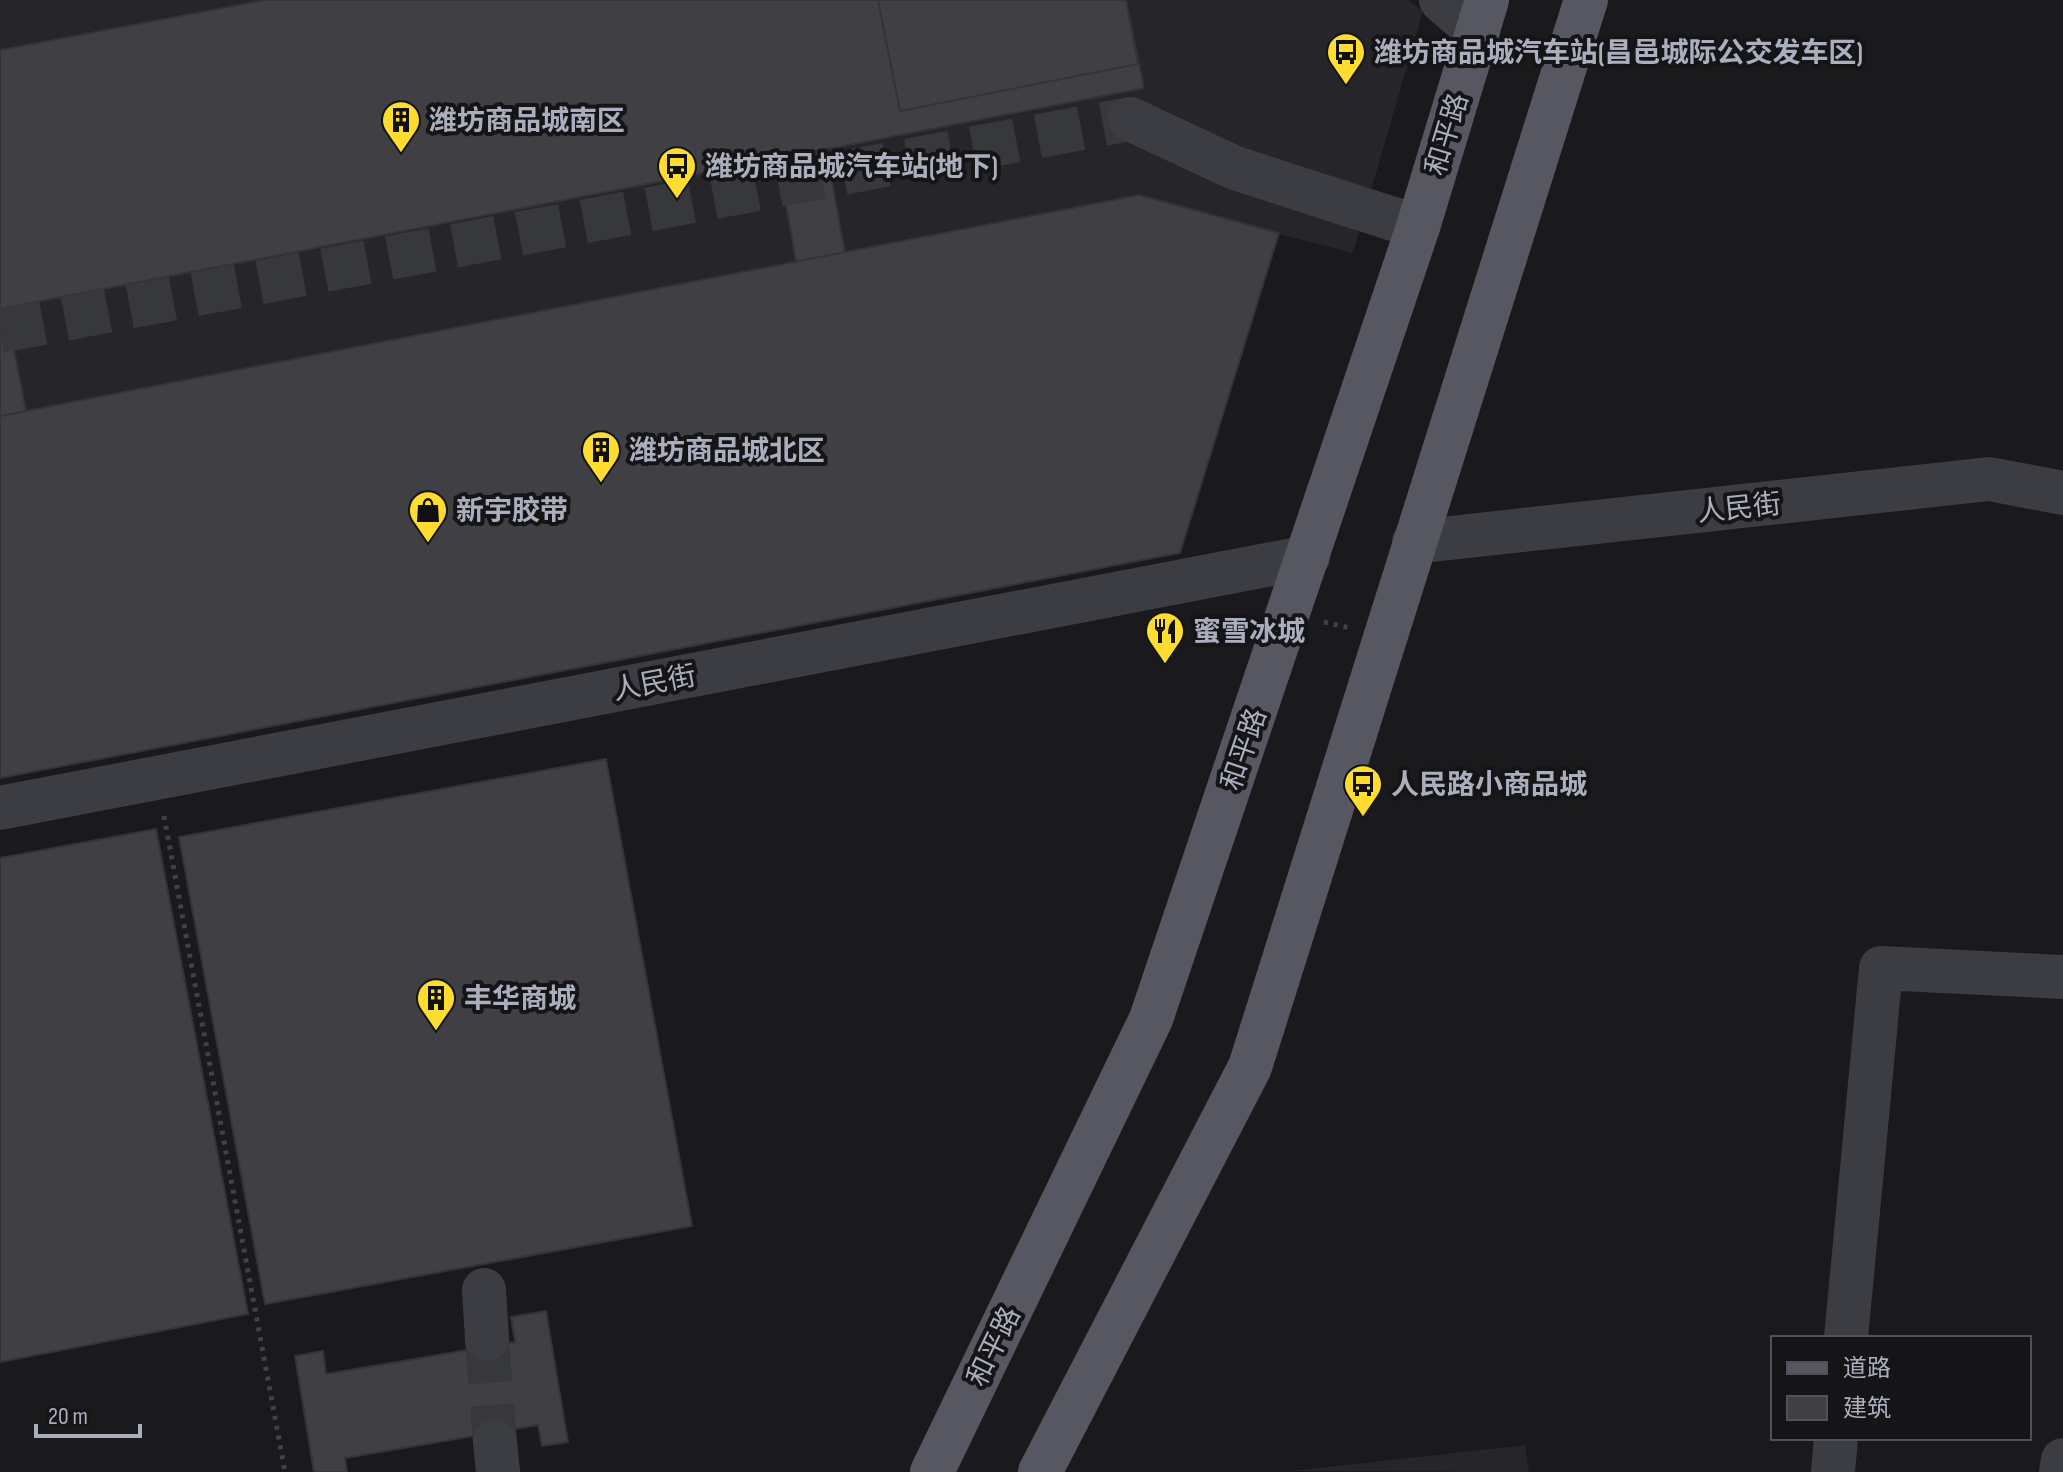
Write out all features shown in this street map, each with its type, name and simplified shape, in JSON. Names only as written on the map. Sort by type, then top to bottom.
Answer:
[{"type":"main road","points":[[1040,1472],[1250,1067],[1586,0]]},
{"type":"main road","name":"和平路","points":[[932,1472],[1151,1019],[1418,227],[1482,16]]},
{"type":"street","points":[[1441,0],[1482,16]]},
{"type":"street","points":[[1130,119],[1235,168],[1418,227]]},
{"type":"street","name":"人民街","points":[[1414,542],[1989,479],[2063,493]]},
{"type":"street","name":"人民街","points":[[0,808],[1308,557]]},
{"type":"street","points":[[1846,1336],[1881,968],[2063,977]]},
{"type":"street","points":[[484,1290],[487,1339]]},
{"type":"street","points":[[1833,1472],[1836,1440]]},
{"type":"street","points":[[2061,1472],[2063,1460]]},
{"type":"path","points":[[1311,619],[1355,629]]},
{"type":"path","points":[[157,778],[285,1472]]},
{"type":"shaded area","points":[[0,0],[1408,0],[1423,11],[1353,253],[1279,234],[1180,553],[0,778]]},
{"type":"shaded area","points":[[1525,1445],[1529,1472],[1292,1471]]},
{"type":"building","name":"潍坊商品城南区","points":[[265,0],[1126,0],[1144,88],[0,309],[0,50]]},
{"type":"building","points":[[878,0],[1126,0],[1138,64],[900,111]]},
{"type":"building","points":[[826,149],[845,253],[796,262],[778,158]]},
{"type":"building","name":"潍坊商品城北区","points":[[1139,195],[1279,233],[1180,553],[0,778],[0,416]]},
{"type":"building","points":[[6,308],[26,411],[0,416],[0,309]]},
{"type":"building","name":"丰华商城","points":[[606,759],[692,1226],[265,1304],[179,837]]},
{"type":"building","points":[[156,829],[248,1314],[0,1362],[0,858]]},
{"type":"building","points":[[546,1311],[568,1442],[542,1446],[538,1425],[345,1458],[347,1472],[314,1472],[295,1356],[323,1351],[326,1374],[515,1342],[511,1317]]},
{"type":"tunnel","points":[[0,331],[1130,119]]},
{"type":"tunnel","points":[[487,1339],[495,1442]]},
{"type":"place","name":"潍坊商品城汽车站(昌邑城际公交发车区)","points":[[1346,86]]},
{"type":"place","name":"潍坊商品城南区","points":[[401,154]]},
{"type":"place","name":"潍坊商品城汽车站(地下)","points":[[677,200]]},
{"type":"place","name":"潍坊商品城北区","points":[[601,484]]},
{"type":"place","name":"新宇胶带","points":[[428,544]]},
{"type":"place","name":"蜜雪冰城","points":[[1165,665]]},
{"type":"place","name":"人民路小商品城","points":[[1363,818]]},
{"type":"place","name":"丰华商城","points":[[436,1032]]}]
